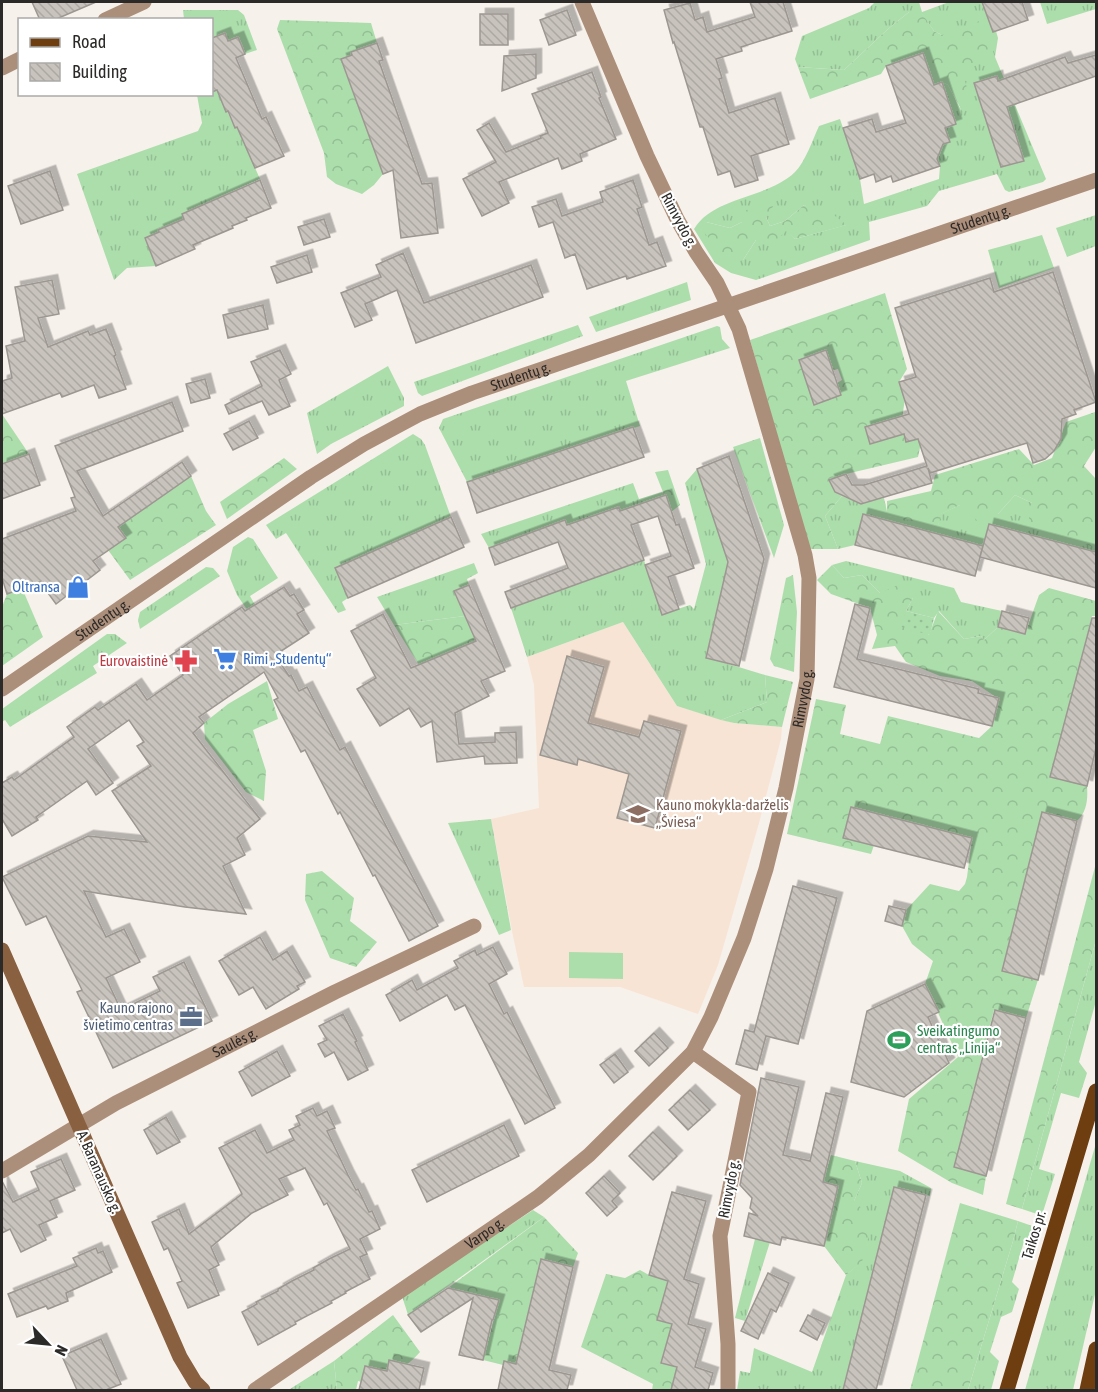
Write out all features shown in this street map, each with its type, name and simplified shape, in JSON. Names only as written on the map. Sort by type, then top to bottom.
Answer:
[{"type":"main road","name":"Taikos pr.","points":[[1007,1390],[1096,1091]]},
{"type":"main road","points":[[1087,1390],[1096,1349]]},
{"type":"street","points":[[109,18],[144,2]]},
{"type":"street","name":"Rimvydo g.","points":[[582,2],[647,156],[677,219],[717,283],[739,329],[805,555],[809,579],[807,680],[786,788],[766,869],[744,938],[711,1017],[693,1052],[749,1092],[720,1236],[728,1344],[728,1390]]},
{"type":"street","points":[[2,68],[18,60]]},
{"type":"street","name":"Studentų g.","points":[[2,689],[311,477],[364,444],[420,414],[471,393],[1096,180]]},
{"type":"street","name":"Saulės g.","points":[[2,1170],[116,1103],[335,992],[474,926]]},
{"type":"street","name":"A. Baranausko g.","points":[[2,950],[180,1358],[202,1390]]},
{"type":"street","name":"Varpo g.","points":[[255,1390],[538,1197],[589,1155],[693,1052]]},
{"type":"shaded area","name":"Kauno mokykla-darželis „Šviesa“","points":[[623,622],[677,706],[734,723],[782,727],[781,739],[759,823],[718,965],[698,1014],[620,987],[524,987],[513,936],[491,819],[539,808],[534,685],[527,657]]},
{"type":"green space","points":[[875,2],[919,2],[922,12],[949,2],[982,2],[993,32],[996,31],[998,38],[995,57],[1046,179],[1043,182],[1009,192],[1005,190],[997,174],[939,191],[927,206],[869,222],[870,240],[756,280],[731,273],[715,263],[694,229],[714,210],[770,188],[795,172],[819,126],[840,119],[860,179],[864,204],[939,179],[940,166],[937,159],[943,144],[945,128],[956,123],[942,82],[948,85],[961,110],[942,35],[934,31],[921,13],[909,12],[844,70],[798,67],[795,59],[802,36],[869,8]],"holes":[[[804,205],[846,225],[795,239],[787,230],[756,240],[743,260],[706,222],[730,228],[742,222],[766,217],[770,226],[785,221]]]},
{"type":"green space","points":[[1040,2],[1096,2],[1096,9],[1047,24]]},
{"type":"green space","points":[[183,10],[238,10],[244,15],[257,50],[245,54],[238,37],[228,41],[224,33],[213,38],[213,18],[184,18]]},
{"type":"green space","points":[[909,12],[921,12],[934,31],[942,35],[982,20],[995,57],[961,69],[973,106],[962,111],[948,85],[942,82],[934,85],[886,66],[881,74],[810,99],[798,67],[844,70]]},
{"type":"green space","points":[[280,20],[371,23],[377,43],[352,52],[352,55],[341,60],[383,174],[362,194],[336,184],[327,177],[324,153],[277,29]]},
{"type":"green space","points":[[213,88],[214,91],[217,90],[235,128],[237,127],[260,179],[182,214],[184,219],[145,238],[156,266],[127,268],[114,280],[77,174],[198,131],[202,123],[197,96],[213,96]]},
{"type":"green space","points":[[758,204],[774,205],[766,217],[770,226],[785,221],[804,205],[831,213],[847,225],[795,239],[786,231],[773,243],[756,240],[743,260],[731,263],[701,229],[706,222],[730,228],[742,222],[739,214]]},
{"type":"green space","points":[[1096,215],[1096,246],[1067,257],[1056,228]]},
{"type":"green space","points":[[1042,235],[1054,268],[999,288],[988,250]]},
{"type":"green space","points":[[687,282],[691,300],[596,332],[589,317]]},
{"type":"green space","points":[[885,293],[907,369],[899,382],[905,399],[901,425],[906,442],[922,438],[918,457],[829,480],[835,492],[842,496],[825,516],[838,549],[809,549],[750,340]],"holes":[[[826,351],[833,370],[838,369],[842,380],[837,383],[841,395],[814,405],[799,360]]]},
{"type":"green space","points":[[578,325],[583,336],[422,396],[418,393],[414,382]]},
{"type":"green space","points":[[717,326],[720,327],[722,339],[730,348],[626,381],[640,426],[467,482],[439,428],[443,419]]},
{"type":"green space","points":[[388,366],[404,398],[404,406],[331,444],[317,454],[307,413]]},
{"type":"green space","points":[[1095,412],[1096,447],[1084,466],[1096,479],[1096,548],[1028,523],[1032,503],[1015,495],[998,514],[980,523],[960,505],[941,514],[938,526],[887,516],[887,501],[931,491],[935,475],[1019,449],[1034,465],[1052,458],[1066,422]]},
{"type":"green space","points":[[2,414],[29,454],[2,464]]},
{"type":"green space","points":[[413,434],[425,445],[451,517],[335,568],[348,598],[342,602],[346,610],[338,613],[286,533],[276,539],[266,525]]},
{"type":"green space","points":[[760,438],[784,525],[774,558],[733,447]]},
{"type":"green space","points":[[284,458],[297,469],[227,519],[220,502]]},
{"type":"green space","points":[[697,469],[728,562],[706,657],[765,675],[767,702],[721,720],[677,706],[623,622],[527,657],[511,608],[644,560],[662,614],[690,605],[694,609],[706,564],[685,483]]},
{"type":"green space","points":[[668,470],[680,505],[671,512],[655,472]]},
{"type":"green space","points":[[191,476],[206,511],[216,525],[130,580],[108,550],[125,538],[118,527]]},
{"type":"green space","points":[[633,483],[639,499],[662,492],[666,495],[624,522],[618,507],[567,525],[565,520],[489,548],[481,534]]},
{"type":"green space","points":[[1015,495],[1032,503],[1096,548],[1096,552],[989,524],[983,546],[863,514],[855,545],[838,549],[825,516],[842,496],[859,503],[884,498],[888,516],[938,525],[940,514],[960,505],[998,514]]},
{"type":"green space","points":[[248,537],[253,539],[278,578],[250,596],[285,658],[283,662],[237,595],[227,571],[233,547]]},
{"type":"green space","points":[[846,561],[954,588],[961,602],[1002,611],[998,627],[984,640],[981,636],[964,639],[939,611],[934,618],[906,611],[913,598],[880,593],[862,575],[844,578],[832,565]]},
{"type":"green space","points":[[474,563],[478,573],[467,579],[469,585],[454,591],[465,616],[394,625],[377,597]]},
{"type":"green space","points":[[832,565],[844,578],[862,575],[880,593],[902,583],[913,598],[906,611],[929,635],[938,611],[964,639],[981,636],[984,640],[998,627],[1025,634],[1039,595],[1049,588],[1096,601],[1096,616],[1092,616],[1051,776],[1087,786],[1086,805],[1077,821],[1042,813],[1002,971],[1038,980],[1026,1018],[994,1010],[954,1167],[986,1176],[983,1195],[952,1183],[898,1151],[909,1099],[958,1057],[925,984],[933,961],[912,944],[902,926],[906,910],[930,884],[959,891],[965,884],[972,838],[851,807],[843,838],[874,845],[871,854],[787,834],[816,699],[846,705],[840,734],[880,744],[888,716],[979,738],[992,726],[999,699],[972,681],[940,676],[906,662],[895,646],[872,649],[877,635],[870,608],[831,594],[817,580]]},
{"type":"green space","points":[[206,567],[213,568],[220,576],[140,629],[138,620],[140,612]]},
{"type":"green space","points":[[793,575],[797,612],[794,672],[774,666],[770,659],[786,578]]},
{"type":"green space","points":[[22,588],[43,637],[2,666],[2,607],[7,594]]},
{"type":"green space","points":[[906,611],[934,618],[930,635],[901,627]]},
{"type":"green space","points":[[465,616],[476,641],[419,665],[394,625]]},
{"type":"green space","points":[[107,634],[115,634],[127,643],[93,666],[97,673],[10,727],[5,720],[2,722],[2,709]]},
{"type":"green space","points":[[765,675],[793,682],[782,727],[721,720],[767,702]]},
{"type":"green space","points":[[267,681],[278,719],[253,730],[266,771],[264,801],[246,792],[205,739],[204,723],[228,704]]},
{"type":"green space","points":[[491,819],[511,930],[499,935],[448,823]]},
{"type":"green space","points":[[1096,863],[1096,940],[1022,1209],[1006,1204]]},
{"type":"green space","points":[[322,871],[354,898],[350,921],[377,942],[356,967],[330,958],[305,900],[306,874]]},
{"type":"green space","points":[[1096,940],[1096,1001],[1079,1062],[1087,1073],[1079,1098],[1061,1093],[1039,1169],[1055,1174],[1042,1215],[1040,1215],[1022,1209]]},
{"type":"green space","points":[[569,952],[623,953],[623,979],[569,978]]},
{"type":"green space","points":[[1096,1143],[1096,1290],[1073,1390],[1025,1390]]},
{"type":"green space","points":[[831,1155],[855,1161],[862,1183],[854,1201],[873,1219],[862,1262],[846,1275],[824,1246],[838,1186],[823,1182]]},
{"type":"green space","points":[[855,1161],[900,1171],[931,1188],[930,1196],[894,1187],[843,1390],[737,1390],[740,1371],[750,1373],[754,1348],[812,1372],[846,1275],[862,1261],[854,1201],[862,1183]]},
{"type":"green space","points":[[960,1203],[1018,1221],[1013,1241],[968,1390],[910,1390]]},
{"type":"green space","points":[[533,1210],[544,1217],[408,1315],[402,1296]]},
{"type":"green space","points":[[544,1217],[578,1253],[573,1267],[541,1259],[517,1364],[504,1361],[503,1365],[483,1360],[499,1300],[448,1288]]},
{"type":"green space","points":[[1018,1221],[1038,1228],[1034,1240],[1023,1245],[1012,1282],[1019,1289],[1012,1312],[1001,1317],[990,1352],[999,1361],[991,1390],[968,1390],[1013,1241]]},
{"type":"green space","points":[[755,1239],[770,1242],[745,1321],[735,1318]]},
{"type":"green space","points":[[640,1270],[668,1281],[657,1320],[672,1324],[677,1367],[671,1390],[652,1390],[653,1384],[581,1347],[606,1274],[625,1278]]},
{"type":"green space","points":[[393,1315],[420,1352],[407,1364],[396,1369],[366,1366],[362,1382],[358,1381],[356,1390],[337,1390],[334,1361]]},
{"type":"green space","points":[[334,1361],[337,1390],[290,1389]]},
{"type":"building","points":[[32,2],[96,2],[59,18],[39,18]]},
{"type":"building","points":[[750,2],[783,2],[792,31],[741,47],[742,51],[716,59],[722,78],[719,79],[729,113],[775,98],[789,144],[751,156],[758,180],[735,187],[730,171],[718,175],[703,127],[700,127],[664,10],[690,3],[695,20],[703,17],[707,32],[755,17]]},
{"type":"building","points":[[982,2],[1022,2],[1028,20],[993,32]]},
{"type":"building","points":[[567,10],[576,35],[549,45],[540,20]]},
{"type":"building","points":[[480,14],[508,14],[508,45],[480,45]]},
{"type":"building","points":[[225,33],[228,41],[238,37],[245,54],[236,58],[262,119],[266,117],[284,156],[255,168],[217,90],[213,92],[213,38]]},
{"type":"building","points":[[377,43],[383,60],[379,61],[422,184],[432,183],[438,233],[401,238],[393,170],[383,174],[341,59],[352,55],[351,52]]},
{"type":"building","points":[[923,53],[934,85],[942,82],[956,124],[945,128],[950,142],[943,144],[937,159],[940,166],[893,182],[891,176],[876,182],[874,174],[860,179],[843,128],[872,119],[876,132],[906,123],[886,66]]},
{"type":"building","points":[[536,54],[536,78],[502,91],[504,56]]},
{"type":"building","points":[[1096,55],[1096,76],[1007,107],[1024,161],[1001,167],[974,83],[997,76],[998,81],[1065,57],[1068,63]]},
{"type":"building","points":[[592,72],[601,97],[599,98],[616,139],[580,154],[582,161],[562,169],[558,158],[499,182],[509,203],[482,216],[463,179],[496,162],[477,130],[489,123],[506,152],[541,138],[540,136],[548,133],[532,94]]},
{"type":"building","points":[[50,171],[63,210],[21,224],[8,186]]},
{"type":"building","points":[[260,180],[271,208],[193,245],[195,249],[156,266],[145,238],[184,219],[182,214]]},
{"type":"building","points":[[633,180],[642,207],[637,209],[649,245],[657,242],[666,266],[587,289],[575,254],[565,258],[553,222],[539,227],[532,207],[556,199],[562,216],[603,202],[600,192]]},
{"type":"building","points":[[324,219],[330,237],[304,245],[298,227]]},
{"type":"building","points":[[403,253],[424,303],[531,265],[543,297],[416,343],[397,290],[365,304],[372,320],[355,327],[341,293],[381,277],[376,265]]},
{"type":"building","points":[[307,255],[312,272],[277,283],[271,267]]},
{"type":"building","points":[[1053,272],[1096,402],[1074,410],[1076,414],[1062,419],[1061,439],[1054,451],[1045,459],[1033,463],[1027,443],[930,473],[928,468],[932,483],[861,504],[835,492],[829,480],[846,474],[852,485],[864,485],[927,466],[918,439],[906,442],[904,434],[870,444],[865,427],[909,414],[899,382],[916,377],[895,308],[990,278],[994,292]]},
{"type":"building","points":[[52,280],[59,314],[38,318],[48,347],[88,331],[90,335],[106,329],[126,389],[99,398],[94,385],[62,397],[60,393],[2,414],[2,381],[12,378],[6,346],[25,341],[15,287]]},
{"type":"building","points":[[263,305],[268,329],[228,338],[223,315]]},
{"type":"building","points":[[280,350],[291,374],[279,380],[290,406],[269,415],[262,401],[229,414],[225,405],[262,386],[251,362]]},
{"type":"building","points":[[826,350],[841,395],[814,405],[799,360]]},
{"type":"building","points":[[205,379],[210,398],[191,403],[186,384]]},
{"type":"building","points":[[172,402],[183,431],[77,471],[103,516],[182,462],[191,476],[118,527],[126,538],[93,561],[100,570],[56,604],[40,582],[7,594],[2,578],[2,539],[76,511],[71,498],[75,497],[55,446]]},
{"type":"building","points":[[249,421],[258,438],[233,450],[224,434]]},
{"type":"building","points":[[633,427],[644,457],[477,513],[467,482]]},
{"type":"building","points":[[29,454],[40,485],[2,499],[2,464]]},
{"type":"building","points":[[729,456],[764,559],[739,666],[706,658],[728,562],[697,469]]},
{"type":"building","points":[[666,495],[694,568],[668,577],[679,609],[662,615],[645,565],[671,556],[658,516],[631,525],[644,560],[511,608],[505,592],[568,568],[558,542],[495,565],[489,548],[565,520],[567,525],[619,507],[620,511]]},
{"type":"building","points":[[863,514],[983,546],[975,576],[855,545]]},
{"type":"building","points":[[451,517],[464,547],[348,598],[335,568]]},
{"type":"building","points":[[989,524],[1096,552],[1096,588],[980,557]]},
{"type":"building","points":[[469,585],[505,671],[481,681],[489,696],[455,713],[459,744],[495,742],[495,733],[516,732],[517,763],[485,764],[484,756],[437,762],[432,721],[421,727],[409,708],[380,726],[357,689],[376,678],[351,631],[383,614],[411,668],[476,641],[454,591]]},
{"type":"building","points":[[284,587],[290,596],[294,594],[304,610],[297,614],[309,633],[275,655],[289,676],[291,675],[299,691],[307,687],[340,750],[345,747],[438,926],[409,941],[305,750],[301,752],[274,700],[278,698],[264,672],[199,717],[204,723],[193,733],[260,819],[237,838],[245,855],[223,866],[246,914],[84,891],[106,937],[124,929],[140,962],[106,978],[121,1010],[160,991],[153,977],[184,962],[212,1021],[113,1068],[77,992],[82,990],[46,916],[26,925],[2,877],[88,836],[147,842],[112,791],[151,766],[137,746],[144,742],[129,720],[88,749],[113,783],[96,795],[87,781],[36,817],[38,820],[12,836],[2,819],[2,783],[12,777],[14,780],[74,737],[67,727],[95,707],[98,710],[136,684],[147,700],[183,675],[170,656],[242,607],[245,611]]},
{"type":"building","points":[[855,604],[870,608],[857,659],[979,689],[978,693],[999,698],[992,726],[834,687]]},
{"type":"building","points":[[1002,611],[1029,618],[1025,634],[998,627]]},
{"type":"building","points":[[1092,618],[1096,618],[1096,748],[1087,786],[1050,777]]},
{"type":"building","points":[[567,656],[604,667],[588,723],[639,737],[644,721],[681,731],[655,828],[617,818],[629,774],[578,759],[577,765],[540,755]]},
{"type":"building","points":[[851,807],[972,838],[964,868],[843,838]]},
{"type":"building","points":[[1042,812],[1077,821],[1038,980],[1002,971]]},
{"type":"building","points":[[793,886],[837,898],[798,1044],[766,1036],[757,1070],[736,1064],[745,1030],[754,1032]]},
{"type":"building","points":[[889,906],[906,910],[902,926],[885,921]]},
{"type":"building","points":[[260,937],[273,960],[287,951],[305,982],[297,986],[299,989],[266,1009],[253,987],[239,995],[219,961]]},
{"type":"building","points":[[493,947],[507,974],[489,984],[504,1014],[507,1012],[555,1108],[525,1124],[465,1005],[455,1010],[447,995],[400,1021],[386,995],[412,980],[417,990],[458,968],[454,961],[475,950],[477,955]]},
{"type":"building","name":"Sveikatingumo centras „Linija“","points":[[925,984],[939,1012],[928,1017],[949,1063],[904,1097],[851,1082],[867,1011]]},
{"type":"building","points":[[995,1010],[1026,1018],[986,1176],[954,1167]]},
{"type":"building","points":[[343,1014],[368,1070],[348,1080],[334,1052],[325,1057],[318,1044],[327,1040],[319,1026]]},
{"type":"building","points":[[654,1033],[668,1048],[649,1066],[635,1051]]},
{"type":"building","points":[[277,1051],[290,1076],[252,1096],[239,1072]]},
{"type":"building","points":[[615,1054],[628,1072],[614,1083],[600,1065]]},
{"type":"building","points":[[761,1078],[799,1087],[783,1155],[810,1161],[826,1093],[843,1097],[823,1182],[838,1186],[824,1246],[782,1237],[780,1245],[744,1236],[749,1213],[758,1216],[750,1208],[752,1198],[740,1185]]},
{"type":"building","points":[[690,1090],[710,1110],[688,1130],[669,1110]]},
{"type":"building","points":[[313,1108],[317,1116],[327,1111],[335,1128],[327,1131],[356,1190],[358,1189],[369,1212],[372,1211],[380,1229],[360,1239],[367,1254],[360,1257],[370,1279],[258,1345],[242,1312],[314,1270],[313,1268],[350,1249],[327,1203],[324,1205],[305,1168],[279,1179],[288,1195],[252,1213],[211,1247],[219,1265],[209,1270],[219,1295],[188,1308],[177,1283],[182,1281],[168,1248],[164,1250],[152,1222],[179,1209],[189,1234],[242,1194],[219,1148],[255,1130],[267,1153],[294,1140],[289,1130],[300,1125],[296,1116]]},
{"type":"building","points":[[166,1117],[180,1142],[157,1154],[144,1130]]},
{"type":"building","points":[[504,1125],[519,1156],[427,1202],[412,1170]]},
{"type":"building","points":[[653,1132],[677,1156],[653,1180],[629,1156]]},
{"type":"building","points":[[61,1159],[75,1190],[50,1201],[57,1217],[39,1225],[46,1240],[21,1252],[10,1229],[2,1233],[2,1181],[13,1202],[39,1190],[31,1172]]},
{"type":"building","points":[[604,1176],[620,1193],[612,1201],[617,1207],[607,1216],[586,1193]]},
{"type":"building","points":[[894,1187],[926,1195],[876,1390],[843,1390]]},
{"type":"building","points":[[672,1192],[706,1201],[684,1279],[699,1284],[688,1324],[706,1329],[695,1367],[713,1373],[708,1390],[671,1390],[677,1367],[661,1363],[672,1324],[657,1320],[668,1281],[649,1275]]},
{"type":"building","points":[[96,1248],[98,1253],[103,1251],[112,1272],[66,1293],[68,1301],[48,1309],[46,1306],[17,1317],[8,1294],[77,1266],[73,1258]]},
{"type":"building","points":[[541,1259],[573,1267],[549,1370],[571,1375],[567,1390],[498,1390],[504,1361],[516,1364]]},
{"type":"building","points":[[768,1273],[789,1283],[776,1312],[771,1309],[758,1339],[741,1331]]},
{"type":"building","points":[[448,1288],[499,1300],[483,1360],[459,1355],[473,1298],[421,1332],[408,1315]]},
{"type":"building","points":[[808,1315],[825,1323],[817,1340],[800,1331]]},
{"type":"building","points":[[101,1339],[121,1384],[106,1390],[77,1390],[62,1356]]},
{"type":"building","points":[[389,1360],[424,1368],[419,1390],[359,1390],[365,1366],[387,1371]]},
{"type":"place","name":"Oltransa","points":[[78,587]]},
{"type":"place","name":"Rimi „Studentų“","points":[[225,659]]},
{"type":"place","name":"Eurovaistinė","points":[[186,661]]},
{"type":"place","name":"Kauno mokykla-darželis „Šviesa“","points":[[638,814]]},
{"type":"place","name":"Kauno rajono švietimo centras","points":[[191,1017]]},
{"type":"place","name":"Sveikatingumo centras „Linija“","points":[[899,1040]]}]
